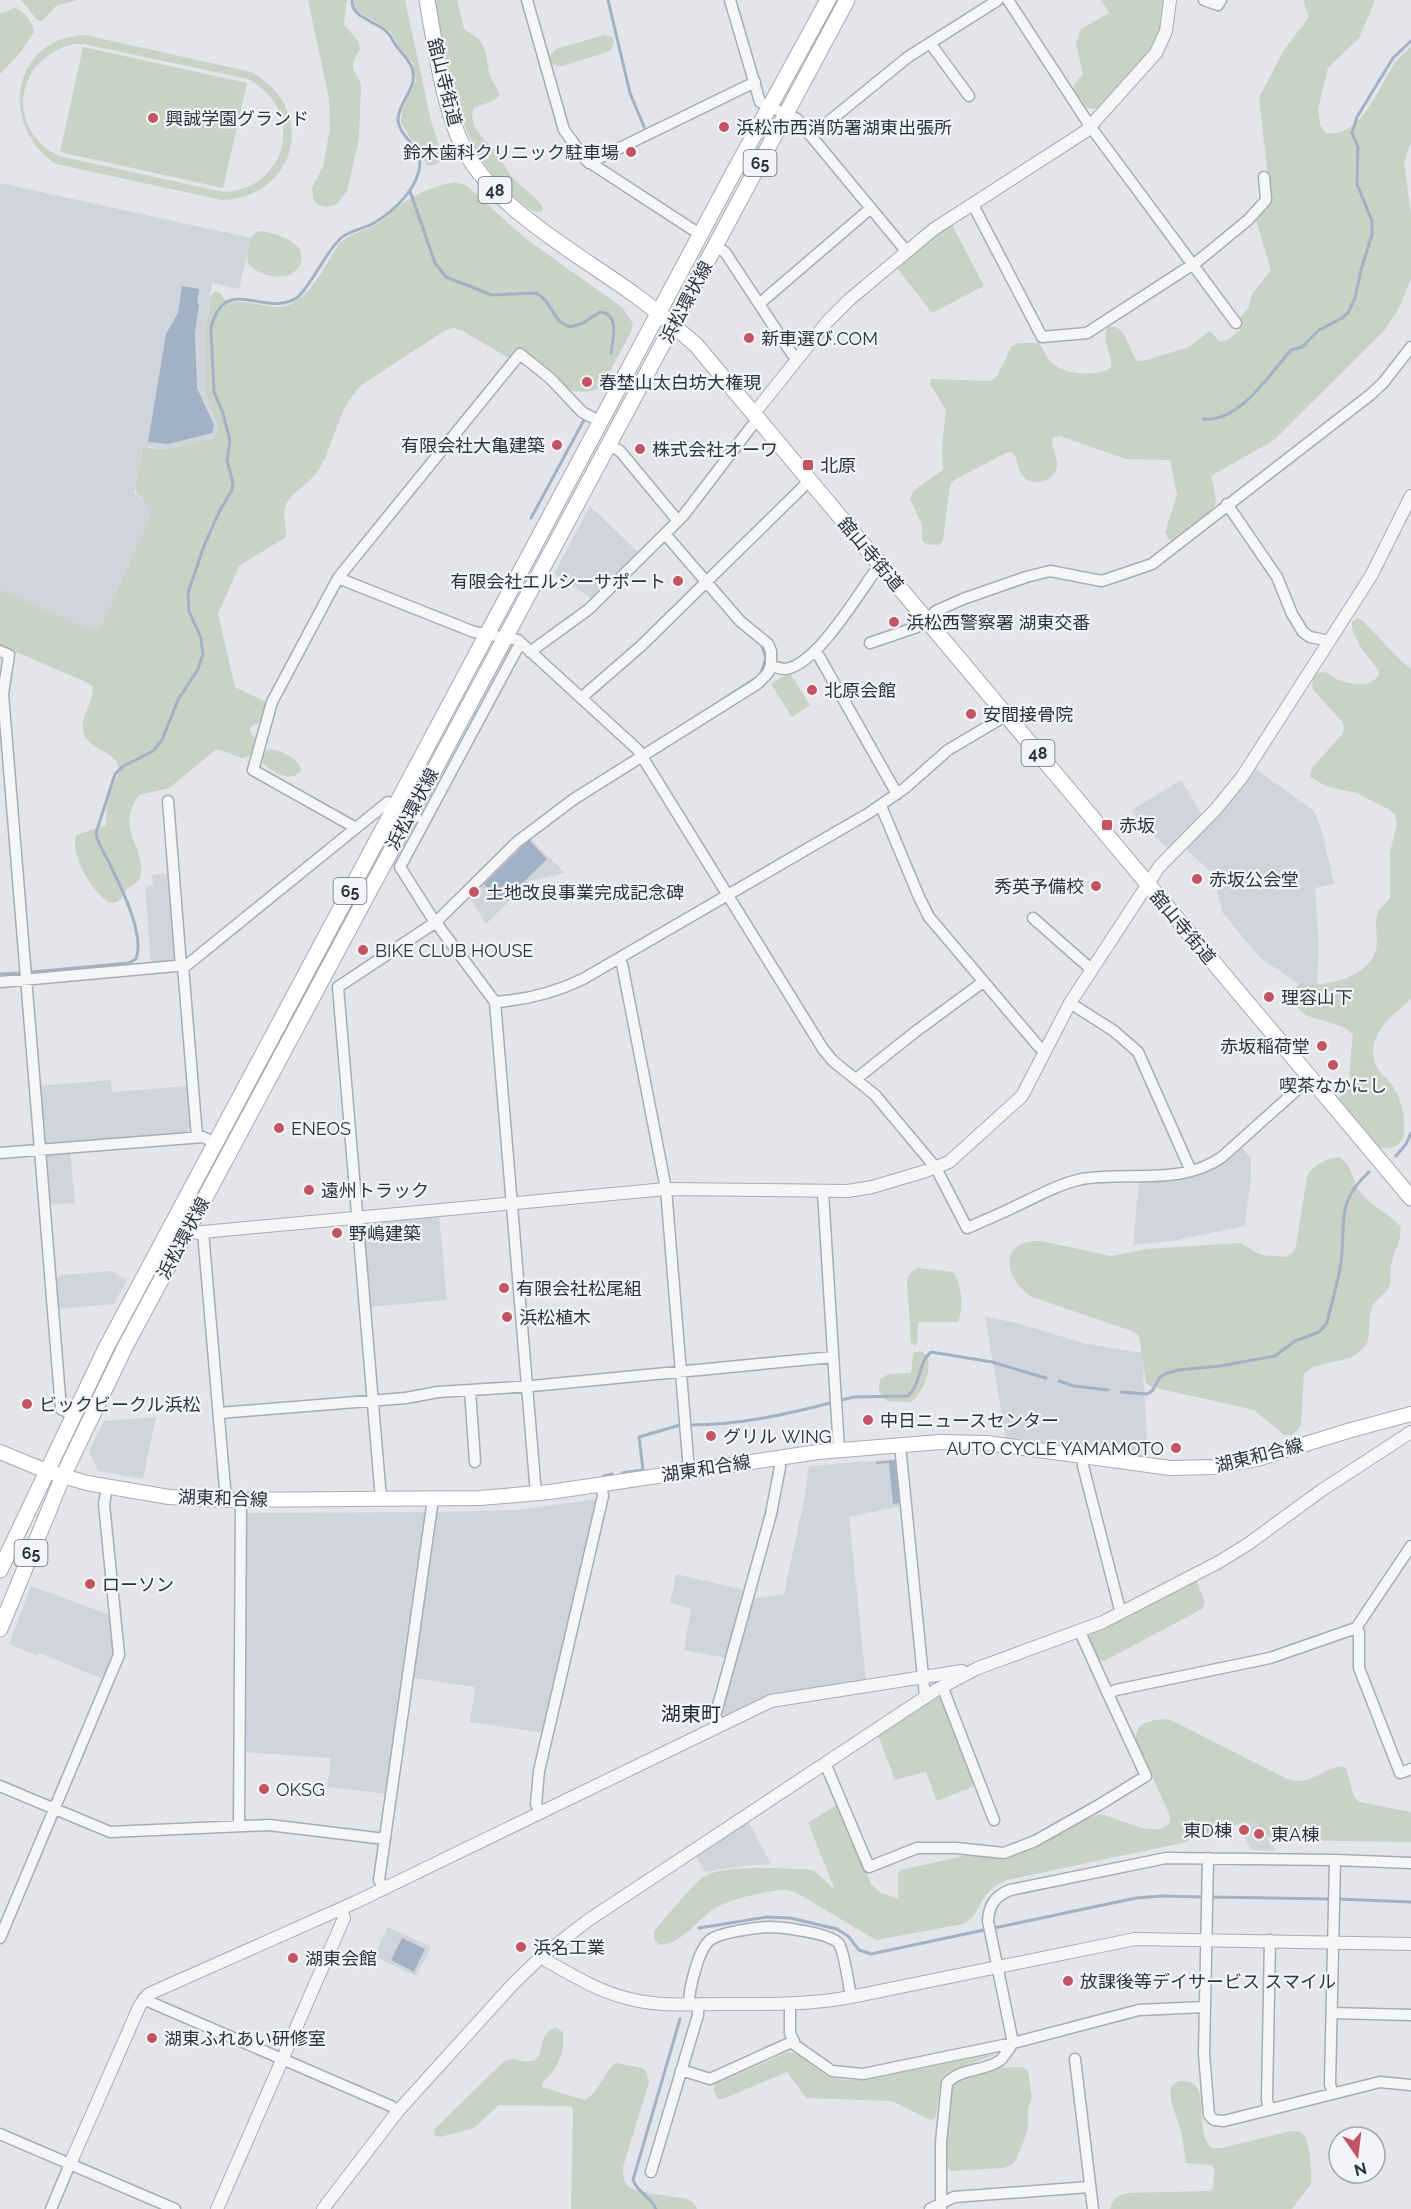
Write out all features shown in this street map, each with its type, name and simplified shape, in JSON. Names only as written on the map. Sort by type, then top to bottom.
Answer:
[{"type":"main road","name":"舘山寺街道","points":[[427,0],[451,115],[457,133],[475,167],[494,189],[518,210],[659,314],[696,345],[1411,1198]]},
{"type":"main road","name":"浜松環状線","points":[[0,1570],[106,1348],[828,0]]},
{"type":"main road","name":"浜松環状線","points":[[0,1629],[63,1476],[125,1347],[196,1230],[410,813],[847,0]]},
{"type":"main road","points":[[561,498],[575,506]]},
{"type":"main road","name":"湖東和合線","points":[[0,1452],[46,1471],[107,1488],[169,1497],[234,1500],[480,1498],[536,1494],[778,1457],[940,1442],[980,1442],[1170,1468],[1221,1466],[1257,1459],[1411,1414]]},
{"type":"street","points":[[527,0],[564,130],[590,163],[701,234]]},
{"type":"street","points":[[730,0],[760,102],[797,119],[907,252]]},
{"type":"street","points":[[811,136],[908,57],[998,0]]},
{"type":"street","points":[[1008,0],[1090,126],[1236,323]]},
{"type":"street","points":[[530,652],[589,609],[678,521],[751,427],[760,406],[838,311],[934,229],[1090,126],[1156,53],[1166,31],[1170,0]]},
{"type":"street","points":[[1204,0],[1218,5],[1221,0]]},
{"type":"street","points":[[930,43],[969,96]]},
{"type":"street","points":[[590,163],[755,82]]},
{"type":"street","points":[[973,205],[1042,337],[1087,333],[1193,265],[1248,220],[1266,200],[1264,177]]},
{"type":"street","points":[[759,304],[871,208]]},
{"type":"street","points":[[715,247],[724,252],[792,354],[798,358]]},
{"type":"street","points":[[870,643],[917,627],[936,611],[972,596],[1038,573],[1057,572],[1102,581],[1143,568],[1159,559],[1377,389],[1411,347]]},
{"type":"street","points":[[356,828],[253,770],[272,702],[338,578],[520,354],[551,379],[582,412],[602,422]]},
{"type":"street","points":[[609,445],[620,451],[678,521]]},
{"type":"street","points":[[581,698],[641,646],[809,481]]},
{"type":"street","points":[[239,1826],[234,1500],[196,1230],[357,1218],[666,1189],[823,1192],[866,1188],[936,1168],[959,1154],[1016,1103],[1027,1088],[1070,1003],[1159,867],[1234,788],[1371,576],[1411,496]]},
{"type":"street","points":[[1227,504],[1277,577],[1292,614],[1304,632],[1310,637],[1329,641]]},
{"type":"street","points":[[381,1499],[338,987],[436,922],[517,842],[574,799],[763,680],[771,666],[772,658],[768,644],[743,624],[665,534]]},
{"type":"street","points":[[771,666],[781,669],[790,667],[816,651],[873,574],[882,567]]},
{"type":"street","points":[[338,578],[474,632],[518,640],[638,750],[823,1049],[833,1061],[880,1101],[936,1168],[967,1228],[1070,1182],[1094,1178],[1145,1177],[1191,1171],[1208,1166],[1310,1078]]},
{"type":"street","points":[[522,644],[517,649],[400,867],[436,922],[495,1002],[536,1494]]},
{"type":"street","points":[[0,651],[9,655],[3,694],[61,1409],[73,1415]]},
{"type":"street","points":[[816,651],[897,794]]},
{"type":"street","points":[[495,1002],[549,994],[583,979],[881,806],[948,750],[1005,714]]},
{"type":"street","points":[[168,801],[197,1137]]},
{"type":"street","points":[[0,982],[187,965],[388,802],[424,821]]},
{"type":"street","points":[[881,806],[924,907],[936,926],[1039,1047],[1046,1051]]},
{"type":"street","points":[[1033,918],[1092,970]]},
{"type":"street","points":[[618,959],[622,964],[666,1189],[689,1471]]},
{"type":"street","points":[[856,1079],[983,982]]},
{"type":"street","points":[[1070,1003],[1114,1031],[1138,1052],[1191,1171]]},
{"type":"street","points":[[0,1153],[197,1137],[203,1137],[215,1143]]},
{"type":"street","points":[[823,1192],[838,1450]]},
{"type":"street","points":[[220,1413],[406,1398],[438,1392],[833,1357]]},
{"type":"street","points":[[470,1390],[475,1462]]},
{"type":"street","points":[[323,2209],[398,2111],[513,1984],[542,1956],[587,1921],[942,1686],[978,1668],[1080,1632],[1123,1612],[1239,1550],[1322,1490],[1411,1432]]},
{"type":"street","points":[[900,1445],[925,1697]]},
{"type":"street","points":[[1084,1456],[1083,1466],[1119,1605],[1123,1612]]},
{"type":"street","points":[[720,1725],[715,1716],[771,1514],[780,1467],[778,1457]]},
{"type":"street","points":[[540,1813],[536,1804],[539,1771],[603,1496],[601,1485]]},
{"type":"street","points":[[0,1938],[119,1655],[104,1504],[107,1488]]},
{"type":"street","points":[[384,1889],[379,1880],[433,1499]]},
{"type":"street","points":[[1108,1694],[1116,1690],[1270,1658],[1356,1628],[1411,1546]]},
{"type":"street","points":[[1356,1628],[1359,1632],[1359,1668],[1400,1773],[1411,1769]]},
{"type":"street","points":[[825,1763],[869,1867],[917,1848],[956,1848],[1004,1853],[1035,1841],[1146,1776],[1080,1632]]},
{"type":"street","points":[[51,2209],[143,1999],[153,1992],[384,1889],[771,1701],[978,1668]]},
{"type":"street","points":[[942,1686],[994,1820]]},
{"type":"street","points":[[0,1786],[110,1832],[269,1825],[385,1839]]},
{"type":"street","points":[[1208,1858],[1204,2054],[1209,2115],[1214,2120],[1224,2121],[1380,2082],[1411,2085]]},
{"type":"street","points":[[941,2206],[941,2142],[947,2084],[958,2074],[999,2061],[1013,2043],[988,1921],[993,1901],[1000,1894],[1155,1859],[1208,1858],[1411,1863]]},
{"type":"street","points":[[1333,2094],[1330,2084],[1335,1860]]},
{"type":"street","points":[[218,2209],[344,1918],[340,1909]]},
{"type":"street","points":[[651,2172],[698,2015],[689,1993],[701,1952],[710,1941],[722,1935],[768,1928],[789,1929],[833,1938],[840,1945],[851,1997]]},
{"type":"street","points":[[542,1956],[589,1984],[616,1995],[654,2004],[790,2004],[851,1997],[1127,1940],[1206,1939],[1411,1944]]},
{"type":"street","points":[[1269,2110],[1266,2099],[1270,1940]]},
{"type":"street","points":[[143,1999],[398,2111]]},
{"type":"street","points":[[790,2004],[790,2033],[795,2044],[832,2071],[863,2074],[1013,2043],[1139,2010],[1204,2007]]},
{"type":"street","points":[[1332,2013],[1411,2016]]},
{"type":"street","points":[[681,2070],[710,2079],[794,2041]]},
{"type":"street","points":[[1075,2059],[1093,2209]]},
{"type":"street","points":[[0,2134],[175,2209]]},
{"type":"street","points":[[930,2209],[941,2206],[954,2197],[1089,2187]]},
{"type":"shaded area","points":[[0,183],[251,238],[239,289],[212,283],[205,334],[218,424],[216,437],[169,449],[149,447],[141,453],[134,493],[148,503],[151,515],[101,626],[96,629],[89,629],[0,589]]},
{"type":"shaded area","points":[[590,506],[639,553],[593,599],[554,574]]},
{"type":"shaded area","points":[[1255,768],[1314,811],[1322,831],[1334,884],[1315,888],[1319,948],[1317,986],[1299,984],[1260,958],[1222,912],[1213,874],[1185,848],[1230,803]]},
{"type":"shaded area","points":[[1181,780],[1202,815],[1168,849],[1142,825],[1132,810]]},
{"type":"shaded area","points":[[529,837],[565,873],[530,881],[486,924],[468,895]]},
{"type":"shaded area","points":[[171,873],[178,962],[151,964],[145,889],[153,884],[152,875]]},
{"type":"shaded area","points":[[111,1080],[112,1092],[188,1086],[192,1125],[184,1134],[46,1145],[39,1086]]},
{"type":"shaded area","points":[[1240,1146],[1251,1158],[1245,1226],[1171,1241],[1133,1245],[1139,1181],[1183,1176]]},
{"type":"shaded area","points":[[70,1151],[75,1203],[49,1205],[45,1156],[47,1153]]},
{"type":"shaded area","points":[[439,1216],[447,1300],[369,1307],[362,1226],[365,1223]]},
{"type":"shaded area","points":[[111,1271],[127,1280],[114,1304],[57,1309],[55,1281],[60,1275]]},
{"type":"shaded area","points":[[985,1317],[1013,1322],[1087,1344],[1142,1353],[1148,1459],[1006,1438]]},
{"type":"shaded area","points":[[156,1417],[143,1479],[98,1471],[89,1451],[104,1421]]},
{"type":"shaded area","points":[[896,1459],[901,1506],[849,1517],[866,1680],[769,1695],[725,1716],[721,1713],[752,1599],[784,1594],[809,1466]]},
{"type":"shaded area","points":[[597,1499],[543,1733],[470,1722],[475,1687],[413,1678],[437,1512],[516,1510]]},
{"type":"shaded area","points":[[429,1512],[388,1794],[327,1787],[331,1758],[244,1752],[246,1513]]},
{"type":"shaded area","points":[[676,1574],[744,1590],[726,1658],[684,1650],[691,1608],[670,1603]]},
{"type":"shaded area","points":[[31,1586],[110,1615],[113,1654],[103,1679],[40,1653],[38,1656],[9,1644]]},
{"type":"shaded area","points":[[748,1821],[771,1864],[705,1872],[696,1856]]},
{"type":"shaded area","points":[[1248,1821],[1259,1824],[1276,1851],[1252,1850],[1237,1825]]},
{"type":"shaded area","points":[[388,1927],[431,1947],[416,1976],[374,1956]]},
{"type":"green space","points":[[21,0],[77,0],[56,6],[42,21],[37,20]]},
{"type":"green space","points":[[308,0],[347,0],[344,24],[359,43],[360,49],[353,62],[353,69],[361,84],[359,139],[347,191],[337,204],[327,207],[318,205],[313,199],[312,188],[323,166],[330,129],[329,99]]},
{"type":"green space","points":[[354,0],[405,0],[431,121],[443,158],[440,162],[427,165],[401,123],[402,110],[416,80],[413,63],[399,48],[391,32],[359,12],[355,8]]},
{"type":"green space","points":[[435,0],[457,0],[464,29],[480,40],[486,53],[489,74],[500,95],[495,100],[474,108],[473,121],[478,132],[496,152],[511,176],[540,202],[543,210],[541,212],[526,207],[494,176],[479,155],[467,131],[450,80]]},
{"type":"green space","points":[[1101,0],[1164,0],[1161,30],[1151,50],[1100,107],[1090,108],[1081,105],[1075,97],[1075,84],[1083,74],[1076,43],[1081,29],[1109,13]]},
{"type":"green space","points":[[1303,0],[1375,0],[1359,38],[1328,68],[1318,109],[1320,124],[1325,133],[1338,133],[1350,128],[1360,119],[1397,60],[1411,47],[1411,143],[1404,162],[1411,214],[1411,279],[1399,308],[1384,331],[1274,440],[1211,476],[1215,495],[1213,510],[1202,521],[1174,539],[1169,540],[1165,532],[1177,495],[1170,460],[1126,459],[1060,436],[1053,437],[1057,465],[1056,471],[1049,479],[1034,482],[1024,477],[1012,452],[954,480],[950,485],[943,541],[938,545],[926,544],[922,540],[922,525],[910,499],[913,491],[943,470],[942,447],[946,410],[930,384],[931,379],[990,381],[997,376],[1012,346],[1018,343],[1039,343],[1052,363],[1065,370],[1089,374],[1105,371],[1111,368],[1105,337],[1108,327],[1119,329],[1123,333],[1138,361],[1189,347],[1210,331],[1220,342],[1229,339],[1240,330],[1239,319],[1249,307],[1252,294],[1271,270],[1256,220],[1270,195],[1259,98],[1284,50],[1309,17]]},
{"type":"green space","points":[[15,8],[28,18],[34,32],[20,53],[0,74],[0,14]]},
{"type":"green space","points":[[85,35],[251,72],[272,87],[285,106],[291,127],[290,148],[282,168],[268,184],[248,195],[222,200],[56,164],[38,149],[26,130],[21,109],[21,88],[28,68],[41,52],[60,40]],"holes":[[[74,44],[84,44],[248,79],[266,93],[278,109],[283,128],[282,146],[275,163],[263,177],[245,188],[223,192],[59,156],[41,144],[30,129],[24,112],[24,95],[29,78],[39,63],[54,52]]]},
{"type":"green space","points":[[604,35],[612,37],[614,41],[607,52],[562,66],[552,65],[550,56],[556,49]]},
{"type":"green space","name":"興誠学園グランド","points":[[83,47],[247,83],[223,188],[60,152]]},
{"type":"green space","points":[[456,182],[467,186],[526,239],[623,308],[633,324],[631,332],[602,386],[590,391],[581,392],[568,389],[523,352],[510,358],[507,357],[461,330],[453,328],[444,331],[363,384],[354,393],[342,414],[318,471],[291,497],[286,505],[284,514],[286,537],[239,566],[218,614],[235,687],[266,702],[261,722],[250,727],[256,740],[254,750],[249,756],[242,758],[217,749],[169,788],[139,795],[129,819],[130,829],[140,857],[140,878],[128,888],[119,901],[109,903],[96,891],[84,872],[76,853],[75,843],[76,835],[106,825],[107,801],[119,771],[115,760],[87,740],[84,734],[84,717],[93,687],[0,645],[0,589],[89,629],[101,626],[151,515],[151,508],[136,492],[135,484],[143,448],[169,449],[216,436],[218,424],[207,399],[205,334],[211,296],[214,292],[219,292],[227,302],[245,302],[274,307],[296,302],[313,285],[343,240],[377,224],[399,206],[419,194]]},
{"type":"green space","points":[[952,225],[984,286],[932,313],[897,268]]},
{"type":"green space","points":[[260,231],[280,236],[298,247],[301,260],[294,272],[286,276],[276,276],[255,270],[251,266],[247,258],[249,244],[253,236]]},
{"type":"green space","points":[[1357,618],[1362,620],[1411,669],[1411,999],[1380,1030],[1376,1037],[1373,1054],[1377,1068],[1392,1085],[1401,1104],[1403,1139],[1392,1148],[1375,1146],[1338,1099],[1353,1084],[1349,1075],[1353,1035],[1345,1028],[1308,1016],[1301,1011],[1295,1003],[1292,991],[1299,984],[1332,982],[1344,979],[1364,968],[1376,950],[1378,912],[1390,898],[1390,852],[1397,824],[1395,815],[1390,810],[1356,793],[1326,786],[1310,777],[1312,768],[1343,733],[1344,728],[1343,723],[1314,691],[1312,686],[1314,676],[1325,672],[1341,681],[1367,684],[1379,674],[1360,646],[1352,629],[1352,622]]},
{"type":"green space","points":[[789,672],[810,705],[792,717],[771,684]]},
{"type":"green space","points":[[271,749],[289,756],[297,762],[301,770],[293,776],[288,776],[267,767],[263,764],[262,757],[265,751]]},
{"type":"green space","points":[[1339,1157],[1347,1164],[1360,1192],[1400,1226],[1400,1237],[1392,1261],[1389,1286],[1371,1310],[1366,1345],[1349,1358],[1315,1367],[1304,1374],[1301,1423],[1298,1430],[1291,1435],[1284,1435],[1254,1410],[1152,1387],[1146,1383],[1139,1336],[1132,1331],[1032,1297],[1022,1289],[1011,1271],[1010,1261],[1017,1246],[1027,1242],[1041,1241],[1111,1256],[1147,1249],[1240,1243],[1261,1255],[1286,1257],[1293,1252],[1296,1246],[1309,1173],[1320,1163]]},
{"type":"green space","points":[[919,1268],[953,1272],[960,1289],[961,1303],[958,1322],[919,1322],[918,1341],[915,1346],[911,1343],[907,1283],[910,1273]]},
{"type":"green space","points":[[921,1351],[926,1355],[928,1369],[924,1385],[916,1398],[911,1402],[887,1401],[879,1392],[880,1379],[889,1374],[911,1373],[913,1353]]},
{"type":"green space","points":[[1197,1582],[1205,1602],[1202,1609],[1104,1661],[1097,1658],[1088,1636]]},
{"type":"green space","points":[[942,1693],[977,1785],[937,1801],[926,1772],[895,1780],[878,1735]]},
{"type":"green space","points":[[1167,1719],[1288,1779],[1303,1781],[1333,1768],[1346,1768],[1354,1796],[1359,1802],[1411,1812],[1411,1842],[1275,1840],[1265,1834],[1256,1822],[1248,1821],[1182,1843],[1007,1880],[989,1892],[975,1914],[963,1924],[876,1940],[797,1893],[782,1890],[744,1897],[718,1906],[688,1932],[667,1944],[659,1945],[654,1939],[654,1931],[686,1893],[705,1876],[714,1872],[769,1868],[807,1869],[816,1872],[835,1890],[808,1823],[838,1804],[871,1884],[881,1893],[898,1899],[898,1874],[901,1870],[968,1855],[997,1857],[1099,1814],[1146,1829],[1164,1827],[1170,1822],[1170,1816],[1136,1741],[1136,1735],[1145,1723]]},
{"type":"green space","points":[[556,2028],[563,2032],[562,2052],[556,2067],[542,2087],[584,2100],[594,2093],[616,2063],[642,2068],[646,2071],[649,2082],[623,2167],[624,2180],[628,2186],[639,2191],[687,2199],[693,2202],[697,2209],[571,2209],[572,2107],[499,2105],[474,2128],[440,2137],[434,2135],[435,2129],[504,2061],[537,2059],[547,2032]]},
{"type":"green space","points":[[788,2052],[800,2055],[830,2077],[850,2080],[870,2079],[994,2055],[947,2072],[941,2081],[935,2118],[930,2120],[892,2101],[806,2098],[787,2072],[723,2099],[718,2099],[713,2089],[716,2084]]},
{"type":"green space","points":[[1022,2067],[1028,2071],[1032,2097],[1028,2109],[1028,2130],[1016,2160],[1013,2164],[1003,2168],[950,2171],[947,2144],[953,2087],[961,2081],[1001,2068]]},
{"type":"green space","points":[[1179,2081],[1190,2082],[1197,2088],[1200,2096],[1203,2129],[1206,2140],[1212,2148],[1222,2148],[1291,2131],[1304,2135],[1309,2151],[1311,2184],[1292,2209],[1110,2209],[1116,2198],[1127,2193],[1213,2189],[1214,2169],[1212,2165],[1186,2163],[1181,2131],[1171,2097],[1172,2085]]},
{"type":"water","points":[[182,286],[199,289],[195,333],[197,388],[214,425],[212,433],[169,444],[148,442],[166,334],[178,313]]},
{"type":"water","points":[[529,840],[547,859],[502,903],[484,884]]},
{"type":"water","points":[[895,1460],[899,1503],[893,1504],[889,1463],[876,1464],[876,1462]]},
{"type":"water","points":[[402,1938],[425,1949],[414,1972],[391,1960]]},
{"type":"waterway","points":[[32,972],[129,963],[136,959],[137,938],[131,912],[96,833],[115,774],[122,767],[153,751],[162,740],[178,700],[197,671],[203,655],[201,638],[189,611],[188,593],[204,546],[232,490],[233,483],[227,460],[230,441],[223,413],[214,392],[211,328],[217,311],[226,302],[236,299],[273,304],[286,303],[298,297],[341,238],[374,223],[389,212],[404,198],[419,172],[420,163],[417,151],[402,131],[398,120],[401,107],[413,82],[412,68],[388,33],[362,17],[353,7],[352,0]]},
{"type":"waterway","points":[[608,0],[630,93],[645,129]]},
{"type":"waterway","points":[[1203,419],[1216,418],[1241,406],[1291,350],[1302,347],[1319,330],[1348,313],[1355,298],[1372,235],[1372,221],[1357,184],[1358,147],[1352,133],[1357,117],[1393,58],[1411,41]]},
{"type":"waterway","points":[[410,191],[435,263],[446,277],[492,295],[536,293],[546,301],[559,321],[570,327],[583,323],[600,312],[606,314],[613,322],[614,328],[611,353]]},
{"type":"waterway","points":[[531,518],[584,420]]},
{"type":"waterway","points":[[761,673],[766,658],[762,646]]},
{"type":"waterway","points":[[722,700],[756,678]]},
{"type":"waterway","points":[[349,974],[377,955]]},
{"type":"waterway","points":[[0,974],[19,973]]},
{"type":"waterway","points":[[1396,1156],[1406,1144],[1411,1133]]},
{"type":"waterway","points":[[1121,1392],[1147,1394],[1152,1391],[1160,1377],[1178,1370],[1220,1366],[1275,1356],[1295,1341],[1319,1332],[1327,1323],[1338,1278],[1347,1204],[1358,1183],[1369,1172]]},
{"type":"waterway","points":[[841,1400],[854,1397],[908,1396],[931,1352],[992,1362],[1046,1378]]},
{"type":"waterway","points":[[1059,1381],[1074,1386],[1108,1390]]},
{"type":"waterway","points":[[690,1425],[761,1418],[830,1403]]},
{"type":"waterway","points":[[622,1473],[643,1470],[639,1437],[680,1425]]},
{"type":"waterway","points":[[604,1476],[612,1474]]},
{"type":"waterway","points":[[994,1928],[1136,1898],[1203,1897]]},
{"type":"waterway","points":[[1211,1897],[1330,1899]]},
{"type":"waterway","points":[[1338,1899],[1411,1902]]},
{"type":"waterway","points":[[699,1928],[767,1917],[790,1918],[837,1929],[848,1936],[859,1950],[871,1954],[984,1930]]},
{"type":"waterway","points":[[656,2209],[633,2180],[680,2019]]},
{"type":"place","name":"興誠学園グランド","points":[[153,118]]},
{"type":"place","name":"浜松市西消防署湖東出張所","points":[[724,127]]},
{"type":"place","name":"鈴木歯科クリニック駐車場","points":[[631,152]]},
{"type":"place","name":"新車選び.COM","points":[[749,338]]},
{"type":"place","name":"春埜山太白坊大権現","points":[[587,382]]},
{"type":"place","name":"有限会社大亀建築","points":[[557,445]]},
{"type":"place","name":"株式会社オーワ","points":[[640,449]]},
{"type":"place","name":"北原","points":[[808,465]]},
{"type":"place","name":"有限会社エルシーサポート","points":[[678,581]]},
{"type":"place","name":"浜松西警察署 湖東交番","points":[[894,622]]},
{"type":"place","name":"北原会館","points":[[812,690]]},
{"type":"place","name":"安間接骨院","points":[[971,714]]},
{"type":"place","name":"赤坂","points":[[1107,825]]},
{"type":"place","name":"赤坂公会堂","points":[[1197,879]]},
{"type":"place","name":"秀英予備校","points":[[1096,886]]},
{"type":"place","name":"土地改良事業完成記念碑","points":[[474,892]]},
{"type":"place","name":"BIKE CLUB HOUSE","points":[[363,950]]},
{"type":"place","name":"理容山下","points":[[1269,997]]},
{"type":"place","name":"赤坂稲荷堂","points":[[1322,1046]]},
{"type":"place","name":"喫茶なかにし","points":[[1333,1065]]},
{"type":"place","name":"ENEOS","points":[[279,1128]]},
{"type":"place","name":"遠州トラック","points":[[309,1190]]},
{"type":"place","name":"野嶋建築","points":[[337,1233]]},
{"type":"place","name":"有限会社松尾組","points":[[504,1288]]},
{"type":"place","name":"浜松植木","points":[[507,1317]]},
{"type":"place","name":"ビックビークル浜松","points":[[27,1404]]},
{"type":"place","name":"中日ニュースセンター","points":[[868,1420]]},
{"type":"place","name":"グリル WING","points":[[711,1436]]},
{"type":"place","name":"AUTO CYCLE YAMAMOTO","points":[[1176,1448]]},
{"type":"place","name":"ローソン","points":[[90,1584]]},
{"type":"place","name":"OKSG","points":[[264,1789]]},
{"type":"place","name":"東D棟","points":[[1244,1830]]},
{"type":"place","name":"東A棟","points":[[1259,1834]]},
{"type":"place","name":"浜名工業","points":[[521,1947]]},
{"type":"place","name":"湖東会館","points":[[293,1958]]},
{"type":"place","name":"放課後等デイサービス スマイル","points":[[1068,1981]]},
{"type":"place","name":"湖東ふれあい研修室","points":[[152,2038]]},
{"type":"district","name":"湖東町","points":[[691,1714]]}]
